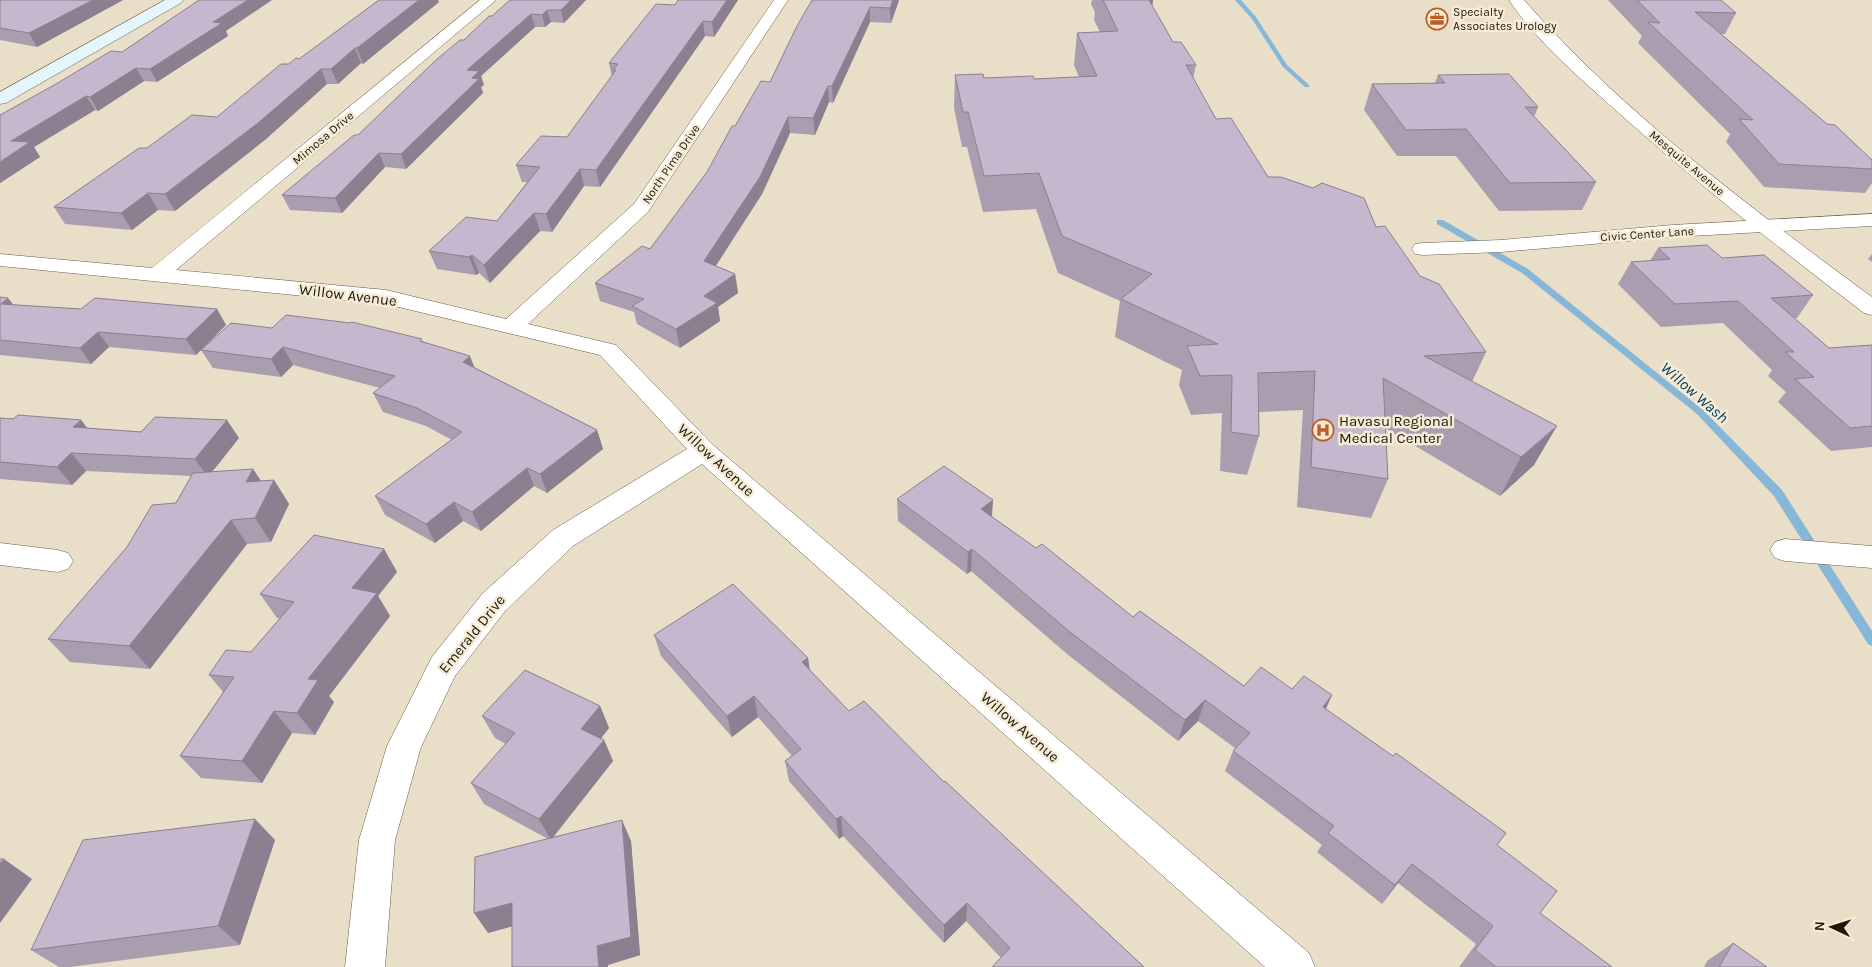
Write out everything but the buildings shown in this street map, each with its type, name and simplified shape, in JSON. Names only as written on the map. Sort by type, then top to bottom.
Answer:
[{"type":"main road","points":[[0,99],[176,0]]},
{"type":"street","name":"Mimosa Drive","points":[[156,276],[489,0]]},
{"type":"street","name":"North Pima Drive","points":[[512,326],[641,208],[781,0]]},
{"type":"street","name":"Mesquite Avenue","points":[[1516,0],[1588,76],[1682,160],[1763,226],[1872,308]]},
{"type":"street","name":"Civic Center Lane","points":[[1423,249],[1502,246],[1763,226],[1872,220]]},
{"type":"street","name":"Willow Avenue","points":[[0,260],[386,297],[608,350],[704,452],[1295,967]]},
{"type":"street","name":"Emerald Drive","points":[[366,967],[377,840],[404,746],[442,667],[494,602],[563,538],[704,452]]},
{"type":"street","points":[[1785,550],[1868,557]]},
{"type":"street","points":[[0,554],[58,561]]},
{"type":"waterway","name":"Willow Wash","points":[[1238,0],[1254,18],[1285,66],[1307,86]]},
{"type":"waterway","name":"Willow Wash","points":[[1440,222],[1525,271],[1700,412],[1778,493],[1872,641]]},
{"type":"place","name":"Specialty Associates Urology","points":[[1437,19]]},
{"type":"place","name":"Havasu Regional Medical Center","points":[[1323,430]]}]
